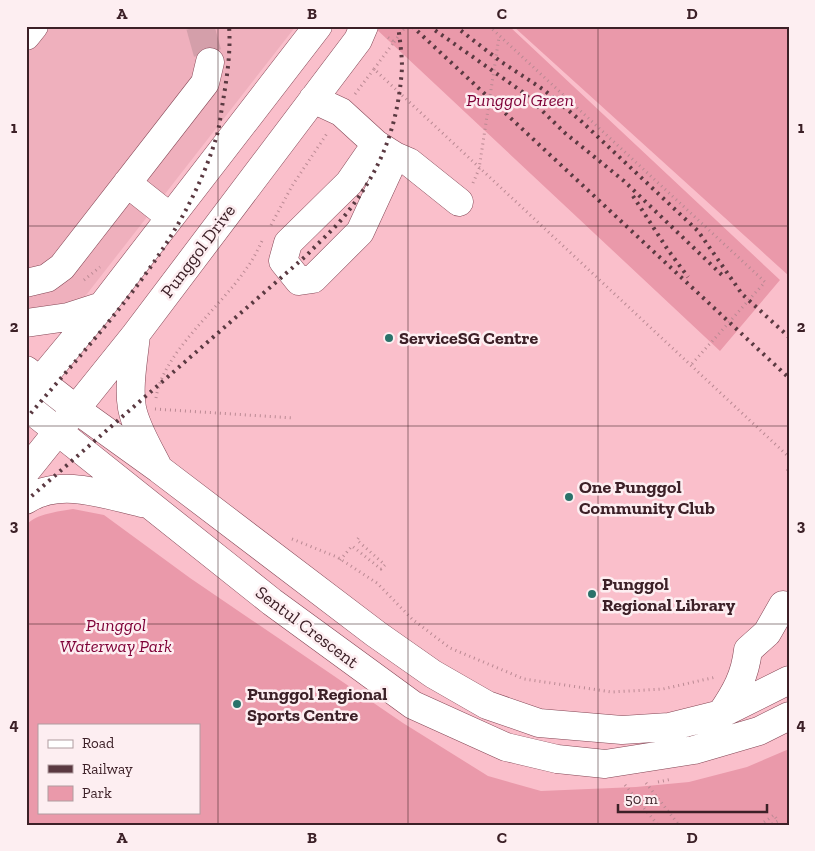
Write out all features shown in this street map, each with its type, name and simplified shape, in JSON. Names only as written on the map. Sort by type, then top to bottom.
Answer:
[{"type":"street","points":[[26,36],[34,26]]},
{"type":"street","points":[[31,383],[102,306],[318,26]]},
{"type":"street","name":"Punggol Drive","points":[[26,471],[136,334],[358,40],[372,29]]},
{"type":"street","points":[[26,283],[47,278],[62,267],[205,83],[210,62]]},
{"type":"street","points":[[313,100],[341,112],[386,150],[465,196]]},
{"type":"street","points":[[127,183],[170,216]]},
{"type":"street","points":[[26,322],[68,317],[102,306]]},
{"type":"street","points":[[136,334],[132,372],[132,407],[137,424],[159,469]]},
{"type":"street","name":"Sentul Crescent","points":[[31,383],[76,410],[159,469],[433,674],[487,705],[539,723],[622,730],[669,727],[721,714],[789,680]]},
{"type":"street","name":"Sentul Crescent","points":[[26,406],[272,602],[413,705],[506,747],[557,759],[605,764],[694,750],[760,731],[789,716]]},
{"type":"street","points":[[26,500],[51,489],[70,488],[149,504]]},
{"type":"street","points":[[721,714],[737,690],[745,652],[767,633],[783,605]]},
{"type":"path","points":[[270,228],[292,186],[341,112],[406,26]]},
{"type":"path","points":[[489,26],[765,282],[691,365]]},
{"type":"path","points":[[372,29],[394,42]]},
{"type":"path","points":[[465,196],[479,169],[499,36]]},
{"type":"path","points":[[374,69],[789,457]]},
{"type":"path","points":[[158,418],[155,409],[158,384],[169,362],[247,269],[265,236]]},
{"type":"path","points":[[155,409],[294,418]]},
{"type":"path","points":[[340,560],[352,546],[381,569],[385,565],[357,540],[360,536]]},
{"type":"path","points":[[287,537],[340,560],[376,583],[412,619],[450,648],[524,679],[564,686],[620,692],[663,689],[716,677],[745,652]]},
{"type":"path","points":[[646,783],[679,825]]},
{"type":"path","points":[[625,785],[658,825]]},
{"type":"path","points":[[760,825],[774,815],[778,821],[770,825]]},
{"type":"shaded area","points":[[26,26],[296,26],[83,299],[29,311],[26,310]]},
{"type":"green space","name":"Punggol Green","points":[[373,26],[509,26],[780,280],[720,351]]},
{"type":"green space","points":[[513,26],[789,26],[789,276]]},
{"type":"green space","name":"Punggol Waterway Park","points":[[73,509],[104,515],[190,578],[403,723],[488,776],[541,791],[636,787],[689,782],[747,767],[789,749],[789,825],[26,825],[26,525],[42,515]]},
{"type":"tunnel","points":[[200,26],[210,62]]},
{"type":"railway","points":[[26,419],[110,320],[161,251],[184,214],[202,176],[218,131],[228,64],[229,26]]},
{"type":"railway","points":[[26,501],[307,255],[342,219],[377,167],[391,130],[400,90],[402,68],[398,26]]},
{"type":"railway","points":[[412,26],[789,378]]},
{"type":"railway","points":[[429,26],[524,93],[565,133],[624,181],[723,276]]},
{"type":"railway","points":[[455,26],[500,61],[544,90],[581,121],[698,231],[742,294],[789,337]]},
{"type":"railway","points":[[633,196],[688,277]]},
{"type":"place","name":"ServiceSG Centre","points":[[389,338]]},
{"type":"place","name":"One Punggol Community Club","points":[[569,497]]},
{"type":"place","name":"Punggol Regional Library","points":[[592,594]]},
{"type":"place","name":"Punggol Regional Sports Centre","points":[[237,704]]}]
